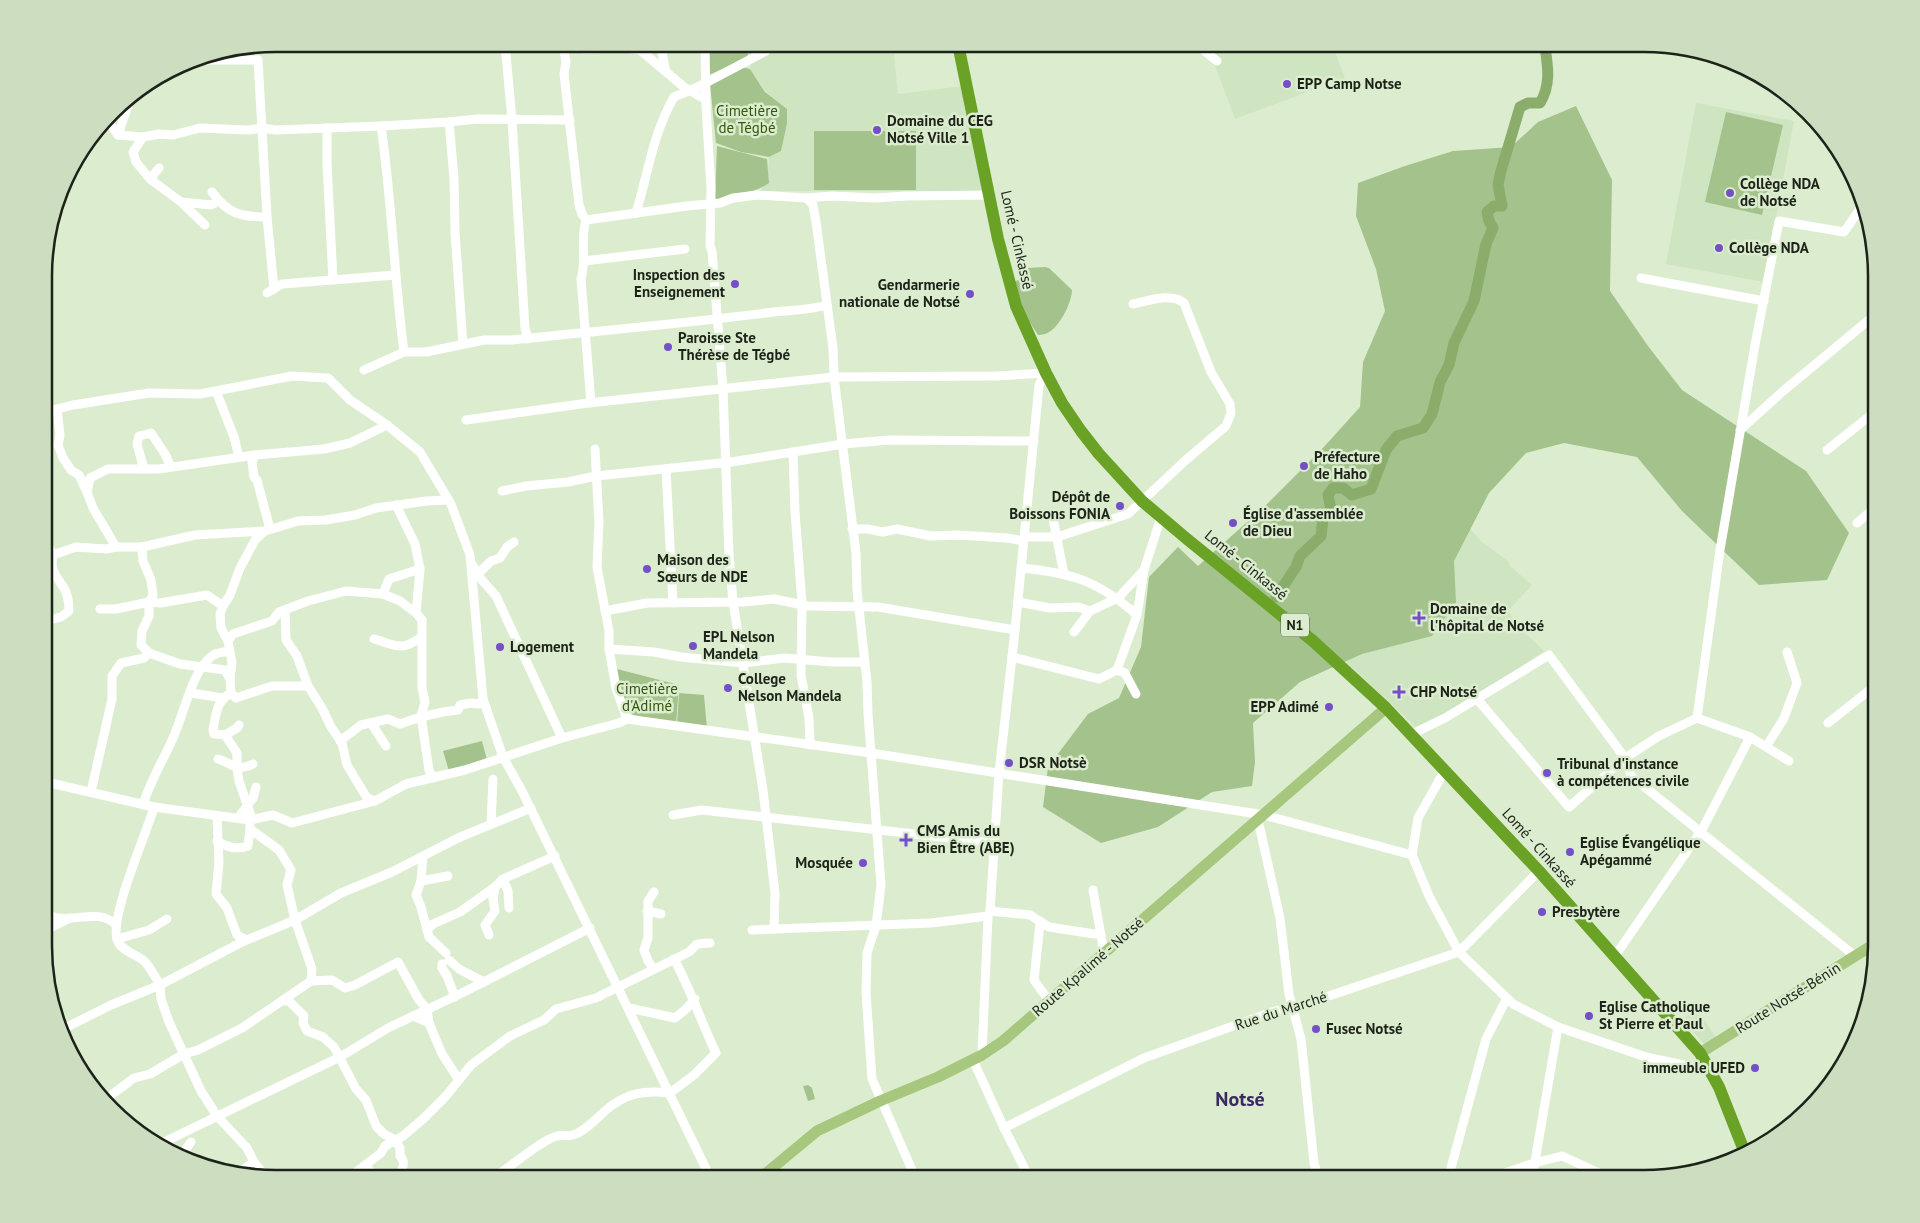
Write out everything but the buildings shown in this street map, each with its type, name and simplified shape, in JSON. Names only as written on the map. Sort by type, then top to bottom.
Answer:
[{"type":"highway","name":"Lomé - Cinkassé","points":[[960,52],[998,239],[1016,306],[1045,373],[1081,431],[1099,454],[1142,500],[1300,630],[1386,708],[1540,871],[1700,1053],[1711,1071],[1743,1147]]},
{"type":"main road","name":"Route Kpalimé - Notsé","points":[[770,1170],[817,1131],[977,1058],[1014,1032],[1386,708]]},
{"type":"main road","name":"Route Notsé-Bénin","points":[[1700,1053],[1868,948]]},
{"type":"street","points":[[506,52],[528,339]]},
{"type":"street","points":[[564,52],[566,62],[564,74],[579,205],[586,220]]},
{"type":"street","points":[[642,52],[689,90],[706,100]]},
{"type":"street","points":[[662,52],[666,72]]},
{"type":"street","points":[[705,52],[712,205],[710,246],[712,251],[722,389],[729,555],[733,602],[756,738],[775,893],[774,929]]},
{"type":"street","points":[[636,213],[653,147],[674,97],[764,52]]},
{"type":"street","points":[[1206,52],[1217,61]]},
{"type":"street","points":[[218,60],[258,60],[271,291],[282,284],[395,275]]},
{"type":"street","points":[[118,135],[126,111]]},
{"type":"street","points":[[111,125],[118,135],[143,137],[159,134],[173,135],[200,128],[249,130],[262,128],[276,130],[381,126],[477,119],[570,120]]},
{"type":"street","points":[[449,122],[463,344]]},
{"type":"street","points":[[381,126],[404,352]]},
{"type":"street","points":[[328,128],[327,164],[333,280]]},
{"type":"street","points":[[143,137],[133,152],[136,162],[150,179],[181,202],[204,225]]},
{"type":"street","points":[[150,179],[159,168]]},
{"type":"street","points":[[212,192],[232,212],[248,217],[268,216]]},
{"type":"street","points":[[586,220],[687,206],[712,205],[733,198],[757,195],[808,198],[832,196],[875,198],[990,195]]},
{"type":"street","points":[[808,198],[813,205],[833,348],[834,377],[843,444],[865,662],[875,828],[881,885],[876,926],[867,954],[866,993],[872,1079],[912,1170]]},
{"type":"street","points":[[181,202],[211,206],[219,201]]},
{"type":"street","points":[[1697,718],[1720,550],[1779,221],[1844,232],[1858,212]]},
{"type":"street","points":[[586,220],[583,229],[584,261],[581,279],[590,403]]},
{"type":"street","points":[[584,261],[686,249]]},
{"type":"street","points":[[1641,278],[1764,301]]},
{"type":"street","points":[[852,528],[867,528],[883,532],[897,529],[931,536],[958,535],[1024,539],[1057,537],[1128,514],[1187,459],[1226,426],[1231,413],[1230,404],[1211,372],[1184,303],[1179,299],[1166,298],[1133,304]]},
{"type":"street","points":[[364,370],[404,352],[426,352],[484,340],[528,339],[767,312],[811,309],[827,305]]},
{"type":"street","points":[[1740,430],[1782,392],[1868,321]]},
{"type":"street","points":[[466,420],[590,403],[834,377],[979,377],[1045,373]]},
{"type":"street","points":[[1025,1170],[1004,1128],[977,1058],[999,773],[1016,630],[1039,385],[1045,373]]},
{"type":"street","points":[[52,410],[73,405],[149,393],[200,394],[292,376],[328,378],[350,400],[387,425],[420,452],[448,500],[475,577],[483,699],[503,757],[555,856],[707,1170]]},
{"type":"street","points":[[216,391],[234,437],[239,457]]},
{"type":"street","points":[[57,409],[60,435],[58,446],[63,458],[71,470],[79,475],[90,478],[108,469],[171,467],[255,455],[324,449],[350,443],[387,425]]},
{"type":"street","points":[[1827,450],[1868,417]]},
{"type":"street","points":[[144,469],[137,444],[139,436],[150,433],[165,454],[171,467]]},
{"type":"street","points":[[502,491],[526,486],[568,482],[596,476],[726,462],[843,444],[889,440],[924,442],[1034,440]]},
{"type":"street","points":[[594,449],[599,522],[597,567],[609,632],[609,648],[616,688],[627,719]]},
{"type":"street","points":[[793,452],[795,512],[802,604],[801,660],[809,718],[810,745]]},
{"type":"street","points":[[255,455],[252,462],[254,477],[257,480],[268,530]]},
{"type":"street","points":[[666,468],[672,603]]},
{"type":"street","points":[[79,475],[93,508],[116,547]]},
{"type":"street","points":[[87,492],[90,478]]},
{"type":"street","points":[[54,555],[76,548],[142,547],[194,535],[268,530],[298,520],[326,520],[396,504],[448,500]]},
{"type":"street","points":[[396,504],[415,544],[420,569],[416,613]]},
{"type":"street","points":[[1857,523],[1868,514]]},
{"type":"street","points":[[1012,657],[1099,679],[1117,670],[1137,615],[1144,570],[1161,517]]},
{"type":"street","points":[[1053,519],[1064,574]]},
{"type":"street","points":[[239,725],[225,735],[214,734],[213,730],[219,704],[227,695],[232,662],[228,641],[221,628],[220,614],[240,568],[255,540],[268,530]]},
{"type":"street","points":[[475,577],[491,562],[500,558],[507,547],[514,542]]},
{"type":"street","points":[[142,547],[143,561],[151,580],[153,595],[149,602],[149,616],[142,631],[141,645],[149,653],[180,664],[225,670],[230,679]]},
{"type":"street","points":[[52,552],[54,555],[52,562]]},
{"type":"street","points":[[1021,568],[1064,574],[1084,580],[1118,598],[1137,615]]},
{"type":"street","points":[[52,569],[69,600],[69,611],[52,619]]},
{"type":"street","points":[[383,594],[389,579],[420,569]]},
{"type":"street","points":[[1074,632],[1090,611],[1118,598],[1144,570]]},
{"type":"street","points":[[475,577],[496,596],[562,738]]},
{"type":"street","points":[[228,641],[233,634],[256,628],[272,621],[280,612],[346,591],[383,594],[400,602],[416,613],[422,620],[422,688],[425,702],[421,716],[429,770],[433,778]]},
{"type":"street","points":[[100,609],[116,609],[149,602],[160,603],[207,595],[223,606]]},
{"type":"street","points":[[605,611],[647,603],[733,602],[774,599],[808,606],[878,607],[1016,630]]},
{"type":"street","points":[[1018,602],[1050,608],[1078,607],[1090,611]]},
{"type":"street","points":[[285,610],[286,640],[297,656],[308,686],[340,741],[347,765],[367,798],[375,801]]},
{"type":"street","points":[[374,638],[397,647],[412,645],[421,637]]},
{"type":"street","points":[[609,648],[744,663],[784,658],[831,662],[865,662]]},
{"type":"street","points":[[143,804],[148,788],[173,739],[196,678],[203,666],[214,654],[230,652]]},
{"type":"street","points":[[1766,747],[1784,718],[1797,683],[1786,652]]},
{"type":"street","points":[[91,792],[112,699],[112,676],[121,663],[144,658],[149,653]]},
{"type":"street","points":[[1412,734],[1445,718],[1549,656],[1625,758],[1631,776],[1855,956]]},
{"type":"street","points":[[1117,670],[1125,673],[1136,694]]},
{"type":"street","points":[[191,692],[227,695],[236,698],[272,686],[308,686]]},
{"type":"street","points":[[1828,723],[1868,691]]},
{"type":"street","points":[[340,741],[361,725],[388,719],[400,724],[421,716],[458,710],[460,706],[471,703],[479,704],[483,699]]},
{"type":"street","points":[[1478,699],[1569,807],[1625,758],[1659,736],[1697,718],[1750,737],[1790,761]]},
{"type":"street","points":[[425,702],[432,709],[441,712]]},
{"type":"street","points":[[251,823],[274,815],[292,823],[375,801],[406,784],[465,770],[562,738],[619,724],[627,719],[871,753],[1261,818],[1412,856]]},
{"type":"street","points":[[371,723],[386,746]]},
{"type":"street","points":[[218,841],[224,846],[248,846],[251,823],[243,769],[237,753],[225,735]]},
{"type":"street","points":[[1615,956],[1700,833],[1750,737]]},
{"type":"street","points":[[218,759],[243,769]]},
{"type":"street","points":[[1445,770],[1418,818],[1412,856],[1429,896],[1459,952],[1513,1004],[1558,1027],[1646,1057],[1711,1071]]},
{"type":"street","points":[[491,824],[493,779]]},
{"type":"street","points":[[52,783],[154,807],[238,818],[251,823],[279,850],[291,870],[287,885],[295,920],[312,970],[311,981]]},
{"type":"street","points":[[238,818],[248,806],[256,787]]},
{"type":"street","points":[[154,807],[121,901],[116,925],[117,939],[120,945],[144,960],[160,985],[161,999],[169,1022],[201,1091],[217,1116],[247,1148],[260,1170]]},
{"type":"street","points":[[68,1027],[112,1005],[160,985],[246,940],[295,920],[341,893],[392,872],[458,838],[531,808]]},
{"type":"street","points":[[673,815],[702,810],[875,828],[994,843]]},
{"type":"street","points":[[217,816],[219,862],[216,894],[227,908],[237,935],[234,947]]},
{"type":"street","points":[[1261,818],[1280,918],[1289,994],[1301,1039],[1316,1170]]},
{"type":"street","points":[[423,856],[421,881],[416,896],[431,940],[440,945],[445,959],[484,982]]},
{"type":"street","points":[[427,930],[433,924],[460,912],[503,880],[555,856]]},
{"type":"street","name":"Rue du Marché","points":[[1004,1128],[1144,1058],[1292,1006],[1459,952],[1540,871]]},
{"type":"street","points":[[421,881],[448,876]]},
{"type":"street","points":[[503,880],[508,891],[509,908]]},
{"type":"street","points":[[489,935],[485,924],[494,911],[495,887]]},
{"type":"street","points":[[1093,890],[1104,953]]},
{"type":"street","points":[[653,968],[644,950],[648,938],[648,901],[654,892]]},
{"type":"street","points":[[647,911],[661,914]]},
{"type":"street","points":[[752,930],[931,923],[989,914],[1030,915],[1049,927],[1102,935]]},
{"type":"street","points":[[52,916],[58,918],[94,916],[110,918],[116,925]]},
{"type":"street","points":[[52,927],[70,918]]},
{"type":"street","points":[[117,939],[149,930],[167,919]]},
{"type":"street","points":[[1040,923],[1034,980],[1049,1001]]},
{"type":"street","points":[[165,1142],[340,1057],[388,1028],[590,928]]},
{"type":"street","points":[[237,935],[246,940]]},
{"type":"street","points":[[359,1170],[380,1153],[384,1146],[403,1136],[423,1119],[471,1065],[510,1036],[544,1020],[556,1009],[596,998],[645,974],[653,968],[689,952],[697,944],[710,943]]},
{"type":"street","points":[[445,959],[442,968],[455,996]]},
{"type":"street","points":[[505,1170],[557,1135],[570,1137],[589,1127],[606,1110],[627,1096],[653,1091],[670,1093],[694,1076],[716,1053],[703,1026],[694,999],[674,959]]},
{"type":"street","points":[[110,1096],[134,1078],[150,1074],[184,1054],[198,1050],[242,1028],[311,981],[332,980],[345,988],[355,985],[398,962],[419,1000],[427,1009],[429,1023],[442,1054],[459,1080]]},
{"type":"street","points":[[294,1006],[297,991]]},
{"type":"street","points":[[1450,1170],[1486,1039],[1507,998]]},
{"type":"street","points":[[629,1008],[675,1018],[694,999]]},
{"type":"street","points":[[284,1000],[289,1001],[304,1016],[303,1023],[307,1031],[323,1037],[334,1047],[356,1089],[366,1100],[376,1126],[384,1134],[395,1140],[400,1148],[400,1156],[403,1159],[404,1166],[402,1170]]},
{"type":"street","points":[[413,1016],[429,1023]]},
{"type":"street","points":[[1533,1170],[1558,1027]]},
{"type":"street","points":[[185,1150],[190,1142]]},
{"type":"street","points":[[1513,1170],[1562,1156],[1592,1170]]},
{"type":"street","points":[[245,1169],[254,1162]]},
{"type":"street","points":[[365,1166],[370,1170]]},
{"type":"shaded area","name":"Domaine du CEG Notsé Ville 1","points":[[748,52],[894,52],[898,94],[963,86],[982,191],[761,191],[768,173],[769,157],[781,151],[787,109],[769,95],[751,71]]},
{"type":"shaded area","points":[[1210,52],[1335,52],[1345,78],[1235,119]]},
{"type":"shaded area","name":"Collège NDA de Notsé","points":[[1696,103],[1794,121],[1764,282],[1666,264]]},
{"type":"shaded area","name":"Domaine de l'hôpital de Notsé","points":[[1452,508],[1481,541],[1508,561],[1510,566],[1532,585],[1508,611],[1518,626],[1544,651],[1454,712],[1416,727],[1312,630]]},
{"type":"shaded area","points":[[1696,1007],[1716,1038],[1705,1045],[1683,1020]]},
{"type":"green space","points":[[709,52],[748,52],[748,57],[709,75]]},
{"type":"green space","name":"Cimetière de Tégbé","points":[[742,67],[750,69],[765,92],[787,109],[787,123],[781,151],[769,157],[741,152],[716,143],[710,84]]},
{"type":"green space","points":[[1576,106],[1612,180],[1610,291],[1648,346],[1682,390],[1806,471],[1849,533],[1827,580],[1759,585],[1682,511],[1637,457],[1564,443],[1526,453],[1489,493],[1454,561],[1456,602],[1432,636],[1362,654],[1300,682],[1253,723],[1255,762],[1252,786],[1212,792],[1158,827],[1101,843],[1043,807],[1048,767],[1088,714],[1119,698],[1141,647],[1149,577],[1178,547],[1198,566],[1265,506],[1322,449],[1360,407],[1363,362],[1385,311],[1376,269],[1356,216],[1358,183],[1453,151],[1511,147],[1538,122]]},
{"type":"green space","points":[[1726,112],[1783,125],[1762,215],[1705,202]]},
{"type":"green space","points":[[814,131],[916,131],[916,190],[814,190]]},
{"type":"green space","points":[[717,146],[767,159],[769,183],[756,190],[728,196],[715,202]]},
{"type":"green space","points":[[1028,268],[1049,268],[1072,290],[1068,307],[1057,325],[1048,333],[1038,335],[1025,315],[1014,282],[1024,280]]},
{"type":"green space","name":"Cimetière d'Adimé","points":[[617,669],[679,685],[676,724],[633,715],[623,693]]},
{"type":"green space","points":[[679,693],[704,695],[707,729],[677,724]]},
{"type":"green space","points":[[482,741],[487,760],[449,771],[443,751]]},
{"type":"green space","points":[[808,1085],[812,1088],[815,1099],[808,1101],[803,1086]]},
{"type":"waterway","points":[[1276,597],[1296,567],[1300,556],[1321,536],[1323,519],[1331,509],[1328,495],[1333,488],[1343,488],[1352,495],[1371,489],[1386,450],[1397,436],[1423,428],[1432,414],[1440,382],[1449,365],[1454,343],[1474,301],[1486,244],[1493,228],[1487,212],[1494,206],[1502,206],[1498,184],[1520,107],[1528,103],[1540,103],[1546,89],[1548,69],[1546,52]]},
{"type":"place","name":"EPP Camp Notse","points":[[1287,84]]},
{"type":"place","name":"Domaine du CEG Notsé Ville 1","points":[[877,130]]},
{"type":"place","name":"Collège NDA de Notsé","points":[[1730,193]]},
{"type":"place","name":"Collège NDA","points":[[1719,248]]},
{"type":"place","name":"Inspection des Enseignement","points":[[735,284]]},
{"type":"place","name":"Gendarmerie nationale de Notsé","points":[[970,294]]},
{"type":"place","name":"Paroisse Ste Thérèse de Tégbé","points":[[668,347]]},
{"type":"place","name":"Préfecture de Haho","points":[[1304,466]]},
{"type":"place","name":"Dépôt de Boissons FONIA","points":[[1120,506]]},
{"type":"place","name":"Église d'assemblée de Dieu","points":[[1233,523]]},
{"type":"place","name":"Maison des Sœurs de NDE","points":[[647,569]]},
{"type":"place","name":"Domaine de l'hôpital de Notsé","points":[[1419,618]]},
{"type":"place","name":"EPL Nelson Mandela","points":[[693,646]]},
{"type":"place","name":"Logement","points":[[500,647]]},
{"type":"place","name":"College Nelson Mandela","points":[[728,688]]},
{"type":"place","name":"CHP Notsé","points":[[1399,692]]},
{"type":"place","name":"EPP Adimé","points":[[1329,707]]},
{"type":"place","name":"DSR Notsè","points":[[1009,763]]},
{"type":"place","name":"Tribunal d'instance à compétences civile","points":[[1547,773]]},
{"type":"place","name":"CMS Amis du Bien Être (ABE)","points":[[906,840]]},
{"type":"place","name":"Eglise Évangélique Apégammé","points":[[1570,852]]},
{"type":"place","name":"Mosquée","points":[[863,863]]},
{"type":"place","name":"Presbytère","points":[[1542,912]]},
{"type":"place","name":"Eglise Catholique St Pierre et Paul","points":[[1589,1016]]},
{"type":"place","name":"Fusec Notsé","points":[[1316,1029]]},
{"type":"place","name":"immeuble UFED","points":[[1755,1068]]},
{"type":"district","name":"Notsé","points":[[1240,1099]]}]
